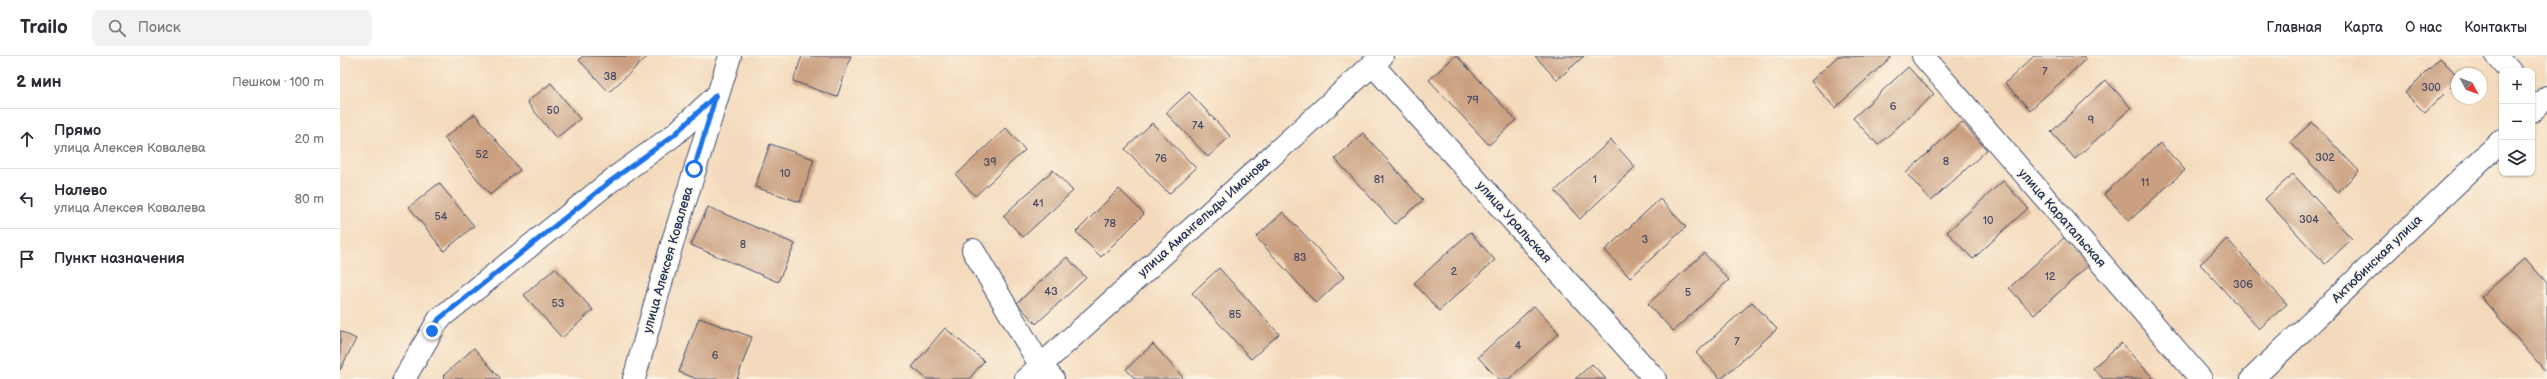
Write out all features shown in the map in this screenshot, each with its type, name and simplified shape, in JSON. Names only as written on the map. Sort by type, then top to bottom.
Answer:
[{"type":"street","points":[[716,56],[716,95]]},
{"type":"street","name":"улица Алексея Ковалева","points":[[634,379],[716,95],[730,56]]},
{"type":"street","name":"улица Каратальская","points":[[1923,56],[2201,379]]},
{"type":"street","points":[[2497,56],[2507,68]]},
{"type":"street","name":"улица Амангельды Иманова","points":[[1040,374],[1378,60]]},
{"type":"street","name":"улица Уральская","points":[[1378,60],[1655,379]]},
{"type":"street","name":"улица Алексея Ковалева","points":[[404,379],[439,319],[612,180],[674,135],[716,95]]},
{"type":"street","name":"Актюбинская улица","points":[[2252,379],[2499,143]]},
{"type":"street","points":[[973,250],[1040,374]]},
{"type":"building","points":[[583,56],[648,56],[609,92],[579,60]]},
{"type":"building","points":[[802,56],[851,56],[837,97],[793,81]]},
{"type":"building","points":[[1455,56],[1457,56],[1516,120],[1489,145],[1429,80]]},
{"type":"building","points":[[1535,56],[1584,56],[1557,80]]},
{"type":"building","points":[[1838,56],[1891,57],[1835,108],[1811,81]]},
{"type":"building","points":[[2034,56],[2083,56],[2086,59],[2030,110],[2005,83]]},
{"type":"building","points":[[2440,58],[2451,69],[2451,87],[2425,113],[2405,93]]},
{"type":"building","points":[[1908,67],[1934,94],[1878,145],[1853,118]]},
{"type":"building","points":[[2106,80],[2131,108],[2075,159],[2051,132]]},
{"type":"building","points":[[551,83],[580,119],[556,138],[527,102]]},
{"type":"building","points":[[1189,92],[1230,136],[1208,157],[1166,113]]},
{"type":"building","points":[[475,114],[520,170],[490,195],[444,138]]},
{"type":"building","points":[[1962,122],[1987,150],[1931,201],[1906,173]]},
{"type":"building","points":[[2312,122],[2359,171],[2338,192],[2290,142]]},
{"type":"building","points":[[1152,123],[1196,168],[1169,194],[1125,149]]},
{"type":"building","points":[[1006,128],[1025,150],[975,196],[956,175]]},
{"type":"building","points":[[1363,133],[1423,200],[1395,224],[1335,159]]},
{"type":"building","points":[[1611,140],[1635,167],[1580,219],[1555,191]]},
{"type":"building","points":[[2160,143],[2185,170],[2129,221],[2104,194]]},
{"type":"building","points":[[770,144],[814,159],[800,202],[755,187]]},
{"type":"building","points":[[1053,170],[1073,191],[1023,237],[1003,216]]},
{"type":"building","points":[[2293,174],[2352,239],[2325,264],[2265,199]]},
{"type":"building","points":[[2003,181],[2028,208],[1973,259],[1947,232]]},
{"type":"building","points":[[439,183],[474,226],[444,251],[409,207]]},
{"type":"building","points":[[1119,189],[1144,214],[1101,257],[1076,232]]},
{"type":"building","points":[[1660,199],[1686,227],[1630,278],[1605,250]]},
{"type":"building","points":[[708,207],[795,244],[778,282],[691,245]]},
{"type":"building","points":[[1283,212],[1344,277],[1316,303],[1256,237]]},
{"type":"building","points":[[1470,232],[1495,260],[1439,311],[1414,283]]},
{"type":"building","points":[[2065,237],[2090,264],[2034,315],[2009,288]]},
{"type":"building","points":[[2227,239],[2287,304],[2259,329],[2200,264]]},
{"type":"building","points":[[1704,253],[1729,280],[1673,331],[1648,304]]},
{"type":"building","points":[[1067,257],[1086,278],[1036,324],[1017,303]]},
{"type":"building","points":[[2525,258],[2547,283],[2547,373],[2481,297]]},
{"type":"building","points":[[555,268],[593,310],[562,338],[524,295]]},
{"type":"building","points":[[1219,268],[1279,334],[1251,359],[1192,293]]},
{"type":"building","points":[[1752,302],[1777,329],[1721,379],[1696,353]]},
{"type":"building","points":[[1534,306],[1559,333],[1509,379],[1498,379],[1478,357]]},
{"type":"building","points":[[699,318],[752,337],[737,379],[697,379],[679,372]]},
{"type":"building","points":[[945,328],[984,361],[969,379],[927,379],[912,367]]},
{"type":"building","points":[[340,331],[356,339],[340,370]]},
{"type":"building","points":[[2121,343],[2154,379],[2103,379],[2093,368]]},
{"type":"building","points":[[1153,344],[1184,379],[1135,379],[1126,369]]},
{"type":"building","points":[[474,348],[501,379],[446,379],[443,376]]},
{"type":"building","points":[[1592,364],[1606,379],[1575,379]]},
{"type":"route","points":[[432,331],[439,319],[612,180],[674,135],[716,95],[694,169]]}]
